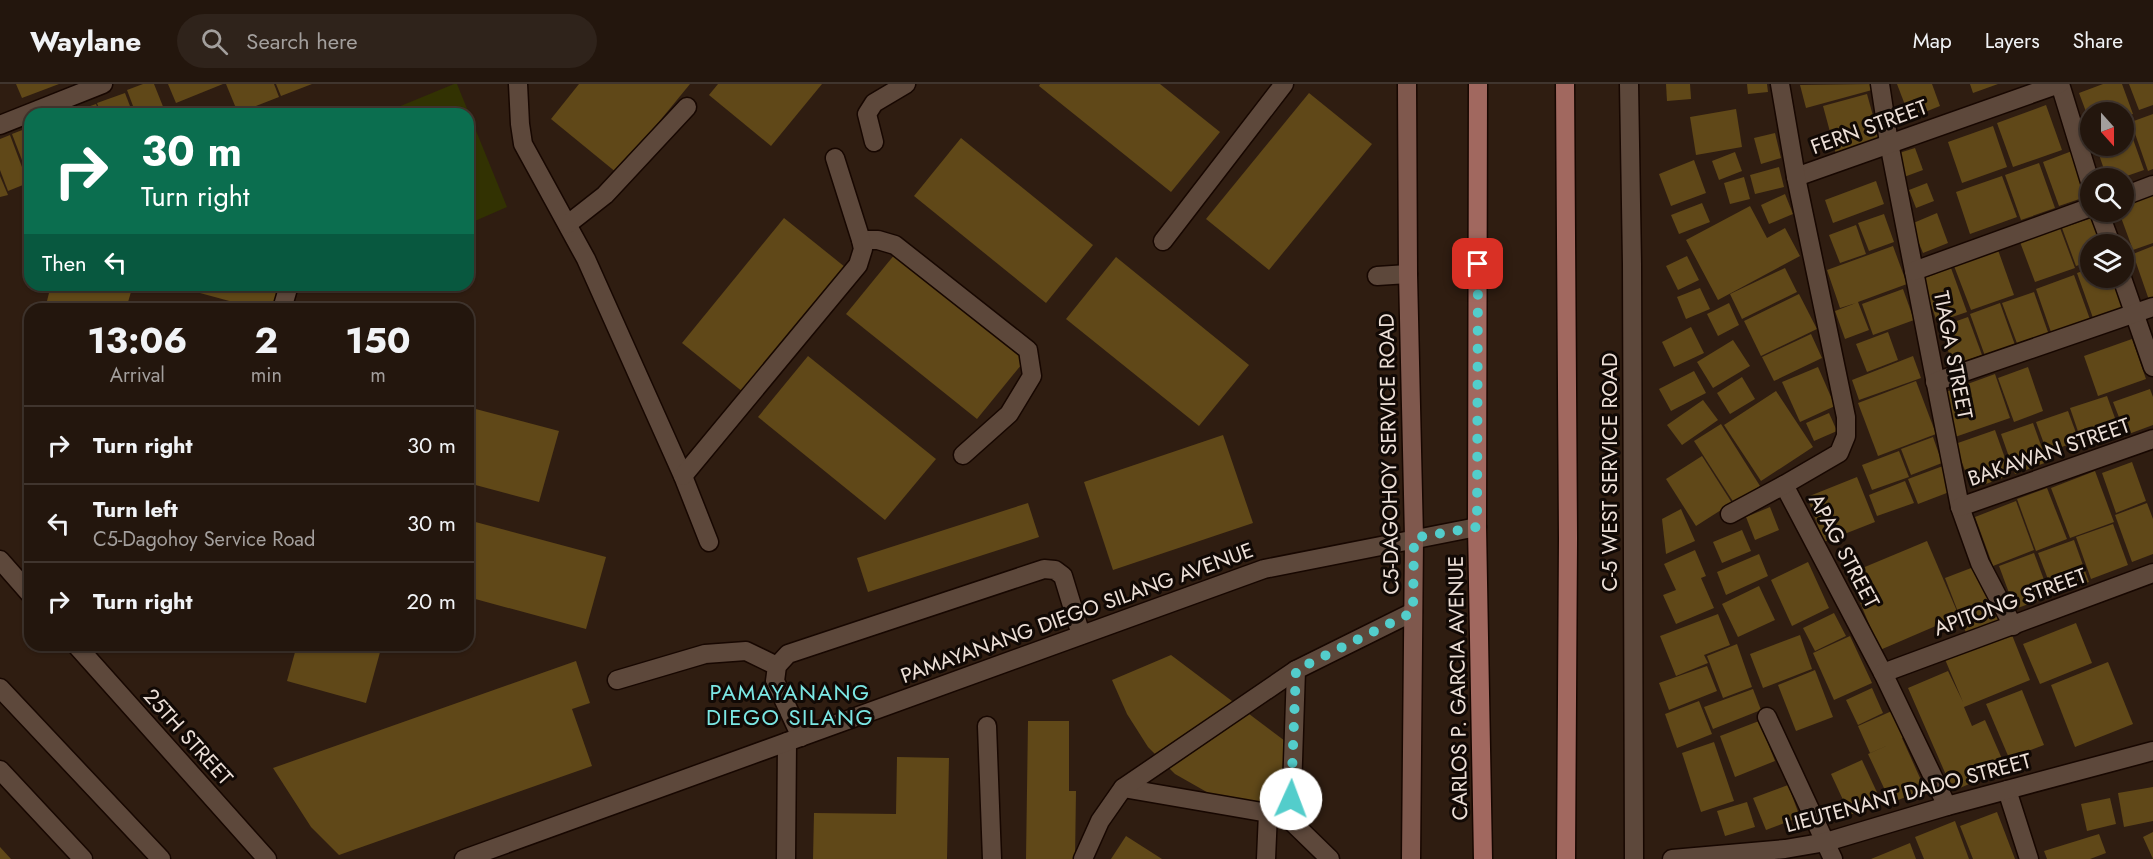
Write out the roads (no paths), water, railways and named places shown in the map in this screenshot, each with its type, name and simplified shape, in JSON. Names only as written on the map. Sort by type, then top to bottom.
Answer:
[{"type":"main road","name":"C5-DAGOHOY SERVICE ROAD","points":[[1407,84],[1408,274],[1414,538],[1411,859]]},
{"type":"main road","name":"CARLOS P. GARCIA AVENUE","points":[[1478,84],[1477,527],[1483,859]]},
{"type":"main road","points":[[1565,84],[1568,538],[1566,859]]},
{"type":"street","points":[[35,108],[103,84]]},
{"type":"street","points":[[518,84],[523,144],[586,259],[683,476],[709,542]]},
{"type":"street","points":[[874,142],[867,114],[874,103],[906,84]]},
{"type":"street","points":[[1163,241],[1284,84]]},
{"type":"street","name":"C-5 WEST SERVICE ROAD","points":[[1629,84],[1632,264],[1634,859]]},
{"type":"street","name":"APAG STREET","points":[[1780,84],[1796,177],[1846,417],[1846,436],[1839,453],[1784,485],[1883,673],[1947,806]]},
{"type":"street","name":"TIAGA STREET","points":[[1880,84],[1889,143],[1960,507],[1980,563],[2013,626]]},
{"type":"street","points":[[2059,84],[2086,168]]},
{"type":"street","name":"FERN STREET","points":[[1796,177],[2059,84]]},
{"type":"street","points":[[568,224],[605,195],[687,107]]},
{"type":"street","points":[[1,120],[24,112]]},
{"type":"street","points":[[683,476],[858,265],[862,249],[861,240],[835,158]]},
{"type":"street","points":[[2134,192],[2153,185]]},
{"type":"street","points":[[1914,271],[2080,211]]},
{"type":"street","points":[[861,240],[878,240],[895,245],[1028,350],[1032,376],[1009,414],[963,455]]},
{"type":"street","points":[[1377,276],[1408,274]]},
{"type":"street","points":[[2125,288],[2153,367]]},
{"type":"street","points":[[1935,382],[2153,307]]},
{"type":"street","name":"BAKAWAN STREET","points":[[1960,507],[2153,439]]},
{"type":"street","points":[[1730,514],[1784,485]]},
{"type":"street","name":"PAMAYANANG DIEGO SILANG AVENUE","points":[[464,859],[1264,569],[1477,527]]},
{"type":"street","points":[[0,560],[24,587]]},
{"type":"street","points":[[786,859],[794,739],[776,681],[777,666],[788,654],[1044,569],[1055,570],[1063,576],[1081,635]]},
{"type":"street","name":"APITONG STREET","points":[[1883,673],[2153,573]]},
{"type":"street","points":[[1083,859],[1100,821],[1123,788],[1296,670],[1413,612]]},
{"type":"street","name":"25TH STREET","points":[[81,651],[267,859]]},
{"type":"street","points":[[617,680],[705,654],[746,651],[777,666]]},
{"type":"street","points":[[1291,820],[1296,670]]},
{"type":"street","points":[[0,688],[161,859]]},
{"type":"street","points":[[1767,717],[1833,859]]},
{"type":"street","points":[[987,726],[992,859]]},
{"type":"street","name":"LIEUTENANT DADO STREET","points":[[1672,859],[1785,849],[1826,842],[1947,806],[2153,751]]},
{"type":"street","points":[[0,770],[83,859]]},
{"type":"street","points":[[1123,788],[1268,813],[1291,820],[1330,859]]},
{"type":"street","points":[[2007,790],[2029,859]]},
{"type":"street","points":[[1266,859],[1268,813]]},
{"type":"district","name":"PAMAYANANG DIEGO SILANG","points":[[790,704]]}]
